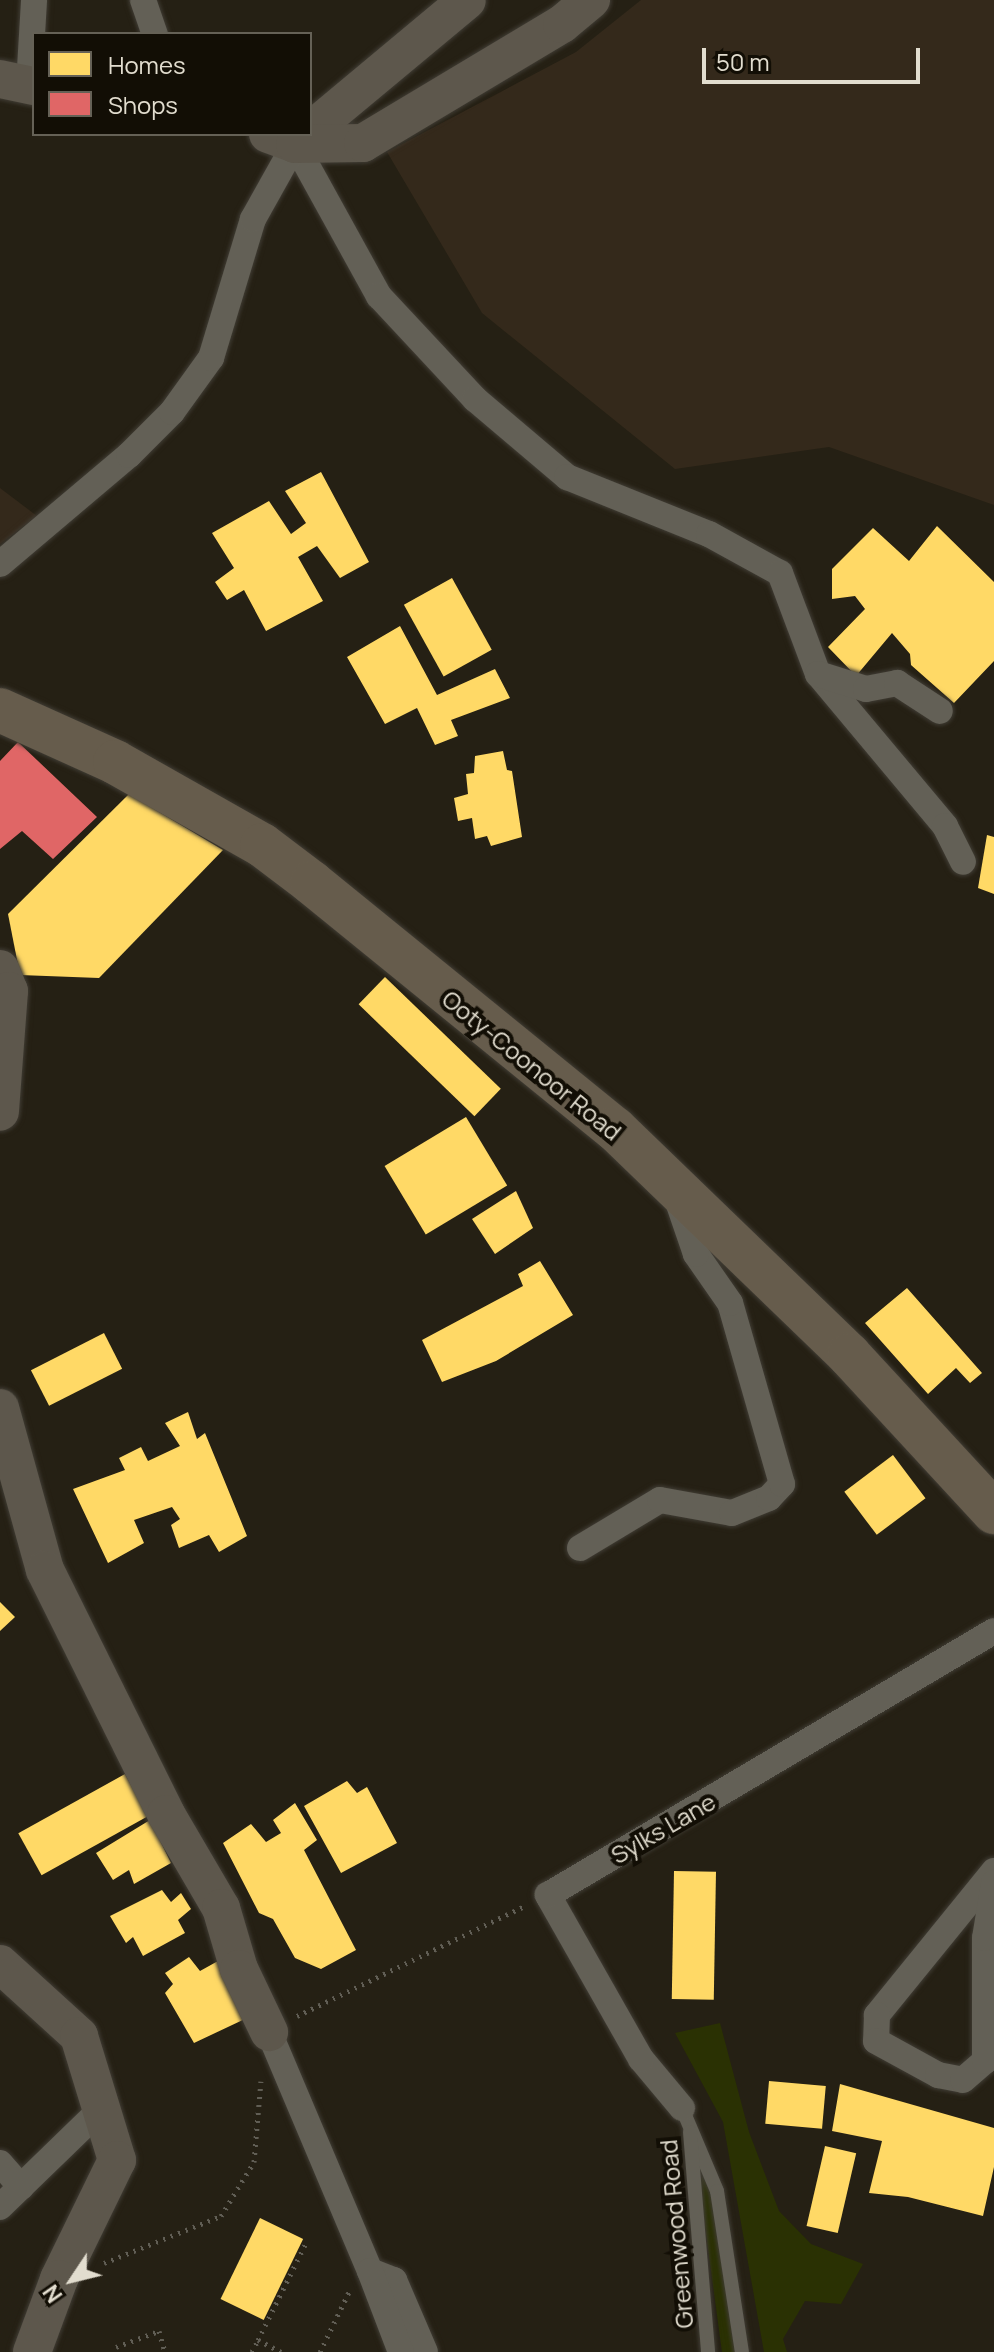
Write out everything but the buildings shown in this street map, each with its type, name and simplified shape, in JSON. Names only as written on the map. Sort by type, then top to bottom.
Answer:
[{"type":"highway","name":"Ooty-Coonoor Road","points":[[0,710],[115,762],[262,845],[615,1129],[673,1189],[849,1355],[994,1512]]},
{"type":"street","points":[[21,83],[34,0]]},
{"type":"street","points":[[143,0],[154,32]]},
{"type":"street","points":[[312,123],[467,0]]},
{"type":"street","points":[[295,136],[363,143],[562,24],[591,0]]},
{"type":"street","points":[[0,564],[129,455],[172,412],[211,358],[253,219],[295,136]]},
{"type":"street","points":[[295,136],[379,296],[475,399],[567,477],[709,534],[780,573],[818,674],[945,826],[963,862]]},
{"type":"street","points":[[818,674],[866,689],[897,683],[940,711]]},
{"type":"street","points":[[0,969],[9,991],[0,1112]]},
{"type":"street","points":[[580,1548],[660,1500],[732,1513],[769,1498],[782,1484],[730,1303],[696,1254],[673,1189]]},
{"type":"street","points":[[0,1408],[45,1570],[166,1814],[221,1908],[239,1969],[269,2032],[401,2352]]},
{"type":"street","name":"Sylks Lane","points":[[686,2113],[641,2059],[548,1895],[994,1631]]},
{"type":"street","points":[[994,1871],[877,2015],[876,2041],[938,2075],[963,2080],[985,2061],[985,1938],[994,1883]]},
{"type":"street","points":[[0,1964],[79,2036],[117,2160],[59,2279],[32,2352]]},
{"type":"street","points":[[0,2207],[101,2109]]},
{"type":"street","points":[[0,2163],[21,2187]]},
{"type":"street","points":[[367,2265],[394,2280],[425,2352]]},
{"type":"lane","name":"Greenwood Road","points":[[686,2113],[708,2352]]},
{"type":"lane","points":[[686,2113],[717,2191],[742,2352]]},
{"type":"path","points":[[252,2352],[307,2241]]},
{"type":"path","points":[[320,2352],[367,2265]]},
{"type":"path","points":[[116,2347],[159,2331],[165,2352]]},
{"type":"path","points":[[258,2340],[281,2352]]},
{"type":"shaded area","points":[[641,0],[994,0],[994,505],[829,447],[675,469],[482,313],[387,152],[576,52]]},
{"type":"shaded area","points":[[0,488],[37,516],[0,544]]},
{"type":"green space","points":[[720,2023],[749,2132],[779,2211],[811,2244],[863,2264],[841,2304],[805,2301],[783,2339],[787,2352],[764,2352],[723,2122],[675,2033]]},
{"type":"green space","points":[[694,2145],[701,2151],[721,2243],[738,2352],[722,2352]]}]
